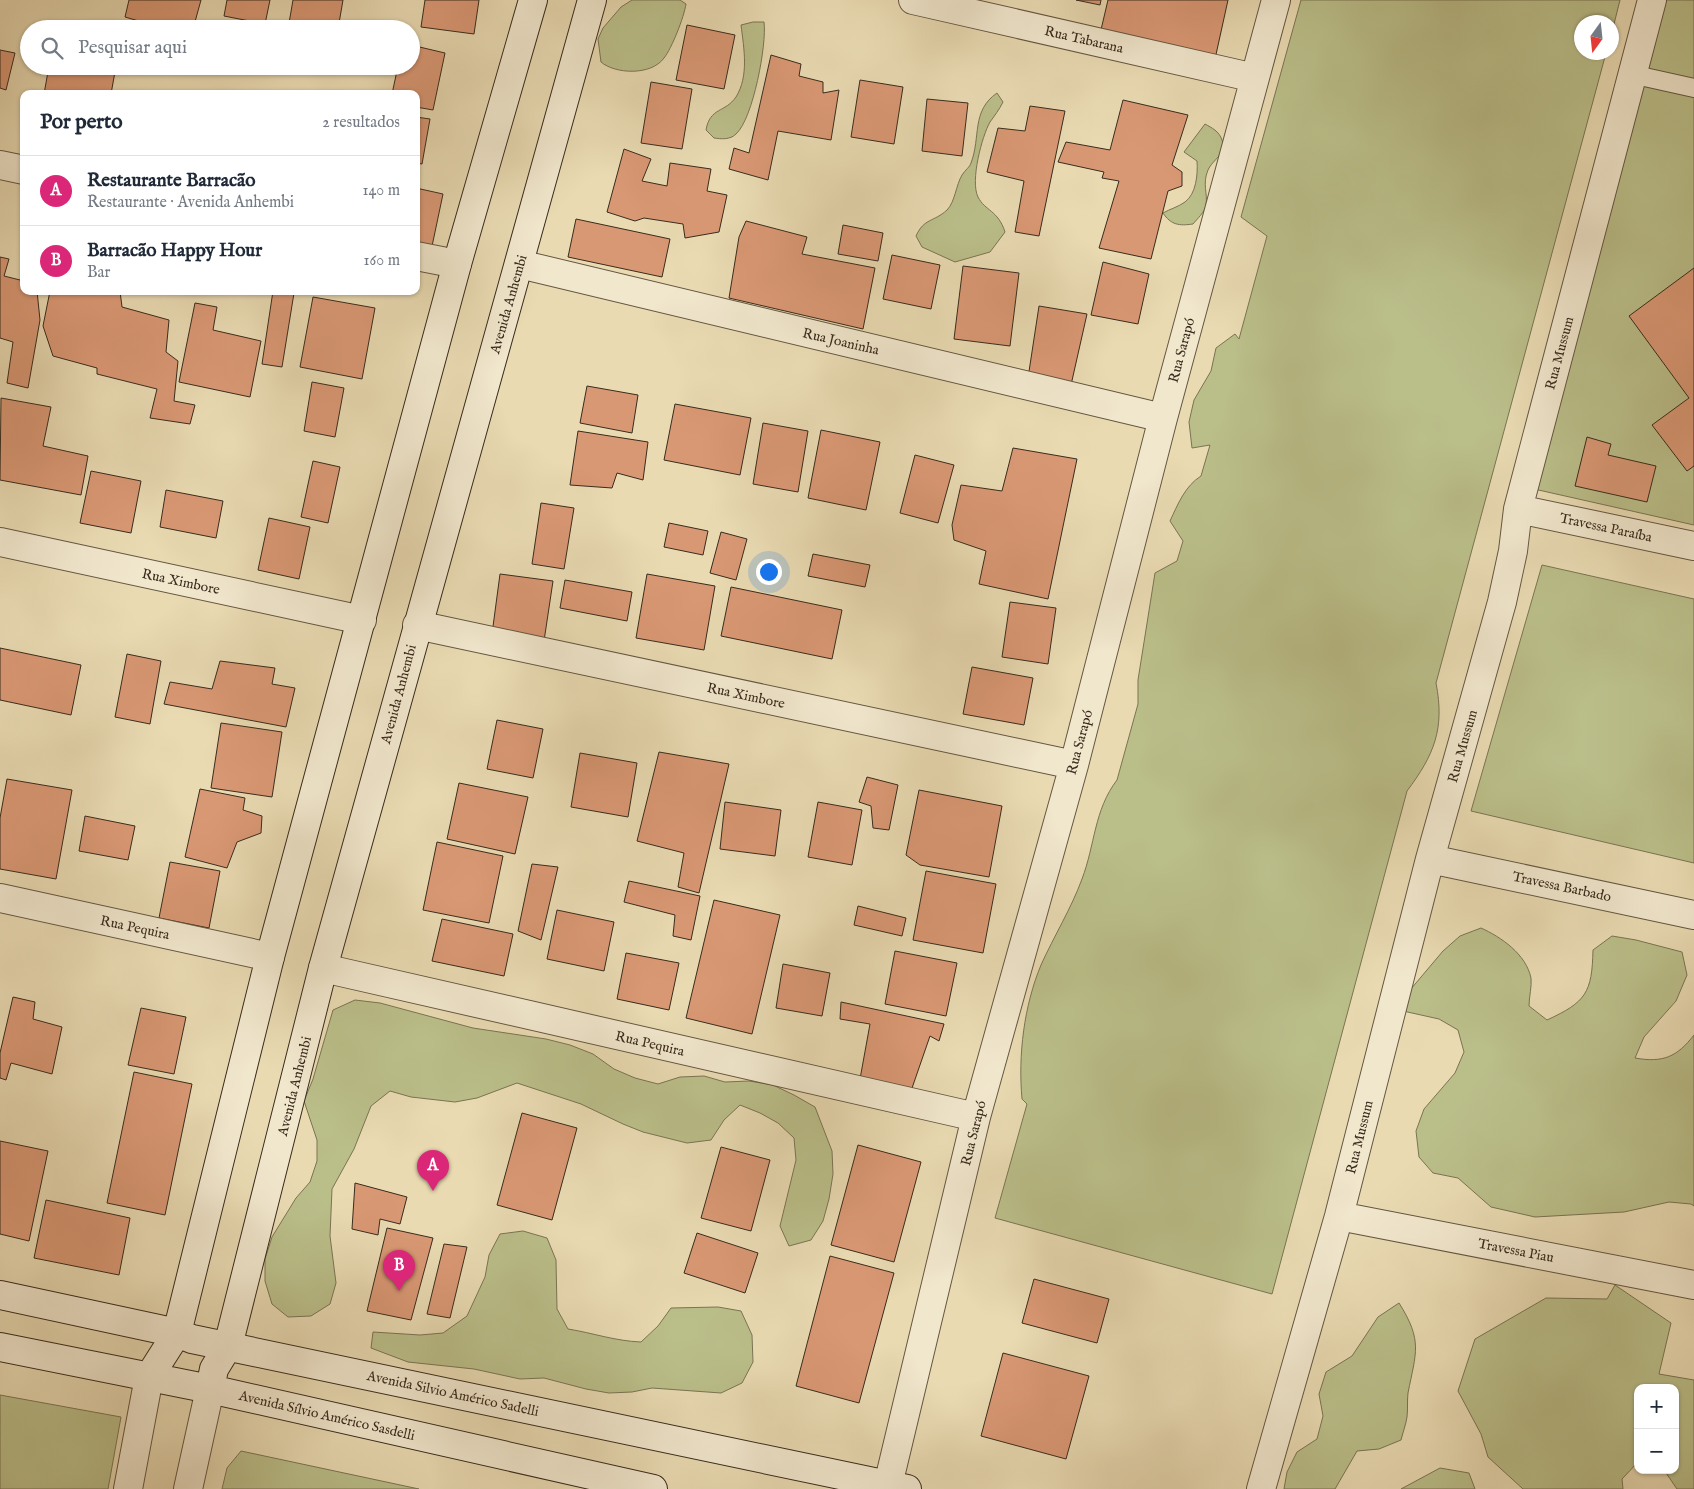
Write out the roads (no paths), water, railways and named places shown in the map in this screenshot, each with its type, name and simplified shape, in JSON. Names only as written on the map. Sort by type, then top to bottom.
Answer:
[{"type":"street","points":[[128,1489],[149,1377],[177,1333],[270,956],[457,264],[533,0]]},
{"type":"street","name":"Avenida Anhembi","points":[[188,1489],[214,1370],[228,1346],[323,968],[592,0]]},
{"type":"street","name":"Rua Tabarana","points":[[913,0],[1255,78]]},
{"type":"street","name":"Rua Sarapó","points":[[897,1487],[976,1117],[1074,765],[1162,418],[1276,0]]},
{"type":"street","name":"Rua Mussum","points":[[1261,1489],[1339,1216],[1430,859],[1502,602],[1513,551],[1518,509],[1652,0]]},
{"type":"street","points":[[0,165],[20,169]]},
{"type":"street","points":[[420,257],[457,264]]},
{"type":"street","name":"Rua Joaninha","points":[[519,264],[1162,418]]},
{"type":"street","name":"Travessa Paraíba","points":[[1518,509],[1694,546]]},
{"type":"street","name":"Rua Ximbore","points":[[0,542],[362,620]]},
{"type":"street","name":"Rua Ximbore","points":[[417,626],[1074,765]]},
{"type":"street","name":"Travessa Barbado","points":[[1430,859],[1694,915]]},
{"type":"street","name":"Rua Pequira","points":[[0,898],[270,956]]},
{"type":"street","name":"Rua Pequira","points":[[323,968],[976,1117]]},
{"type":"street","name":"Travessa Piau","points":[[1339,1216],[1694,1285]]},
{"type":"street","name":"Avenida Silvio Américo Sadelli","points":[[0,1295],[177,1333],[192,1339],[897,1487]]},
{"type":"street","name":"Avenida Sílvio Américo Sasdelli","points":[[0,1347],[210,1389],[653,1489]]},
{"type":"lane","points":[[1632,74],[1694,88]]},
{"type":"place","name":"Restaurante Barracão","points":[[433,1191]]},
{"type":"place","name":"Barracão Happy Hour","points":[[399,1291]]}]
